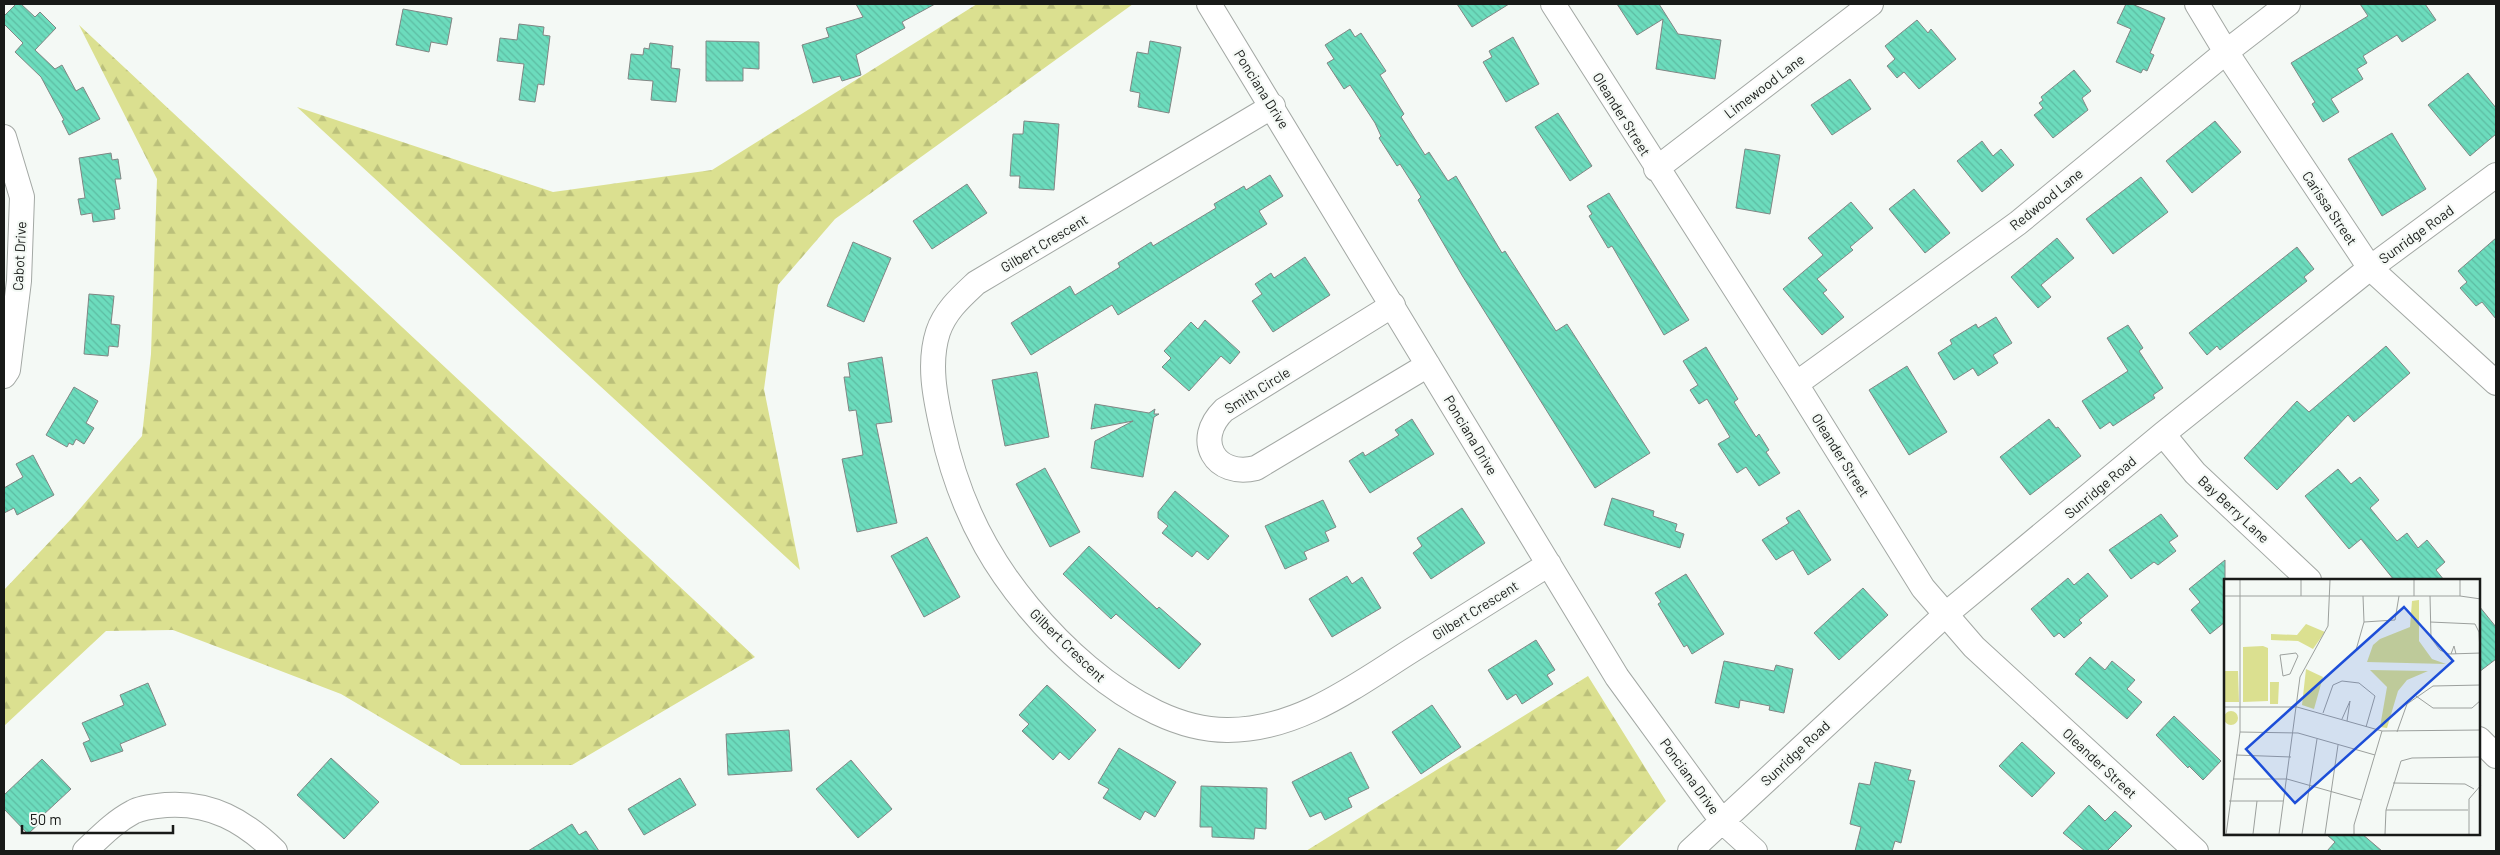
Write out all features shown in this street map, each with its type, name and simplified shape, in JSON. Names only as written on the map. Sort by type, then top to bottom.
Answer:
[{"type":"street","name":"Ponciana Drive","points":[[1209,4],[1273,106],[1617,677],[1722,821],[1755,851]]},
{"type":"street","name":"Oleander Street","points":[[1553,4],[1656,169],[1796,384],[1923,588],[1974,647],[2196,851]]},
{"type":"street","name":"Limewood Lane","points":[[1656,169],[1871,4]]},
{"type":"street","name":"Carissa Street","points":[[2197,4],[2226,52],[2370,268],[2496,383]]},
{"type":"street","name":"Redwood Lane","points":[[1796,384],[2018,223],[2226,52],[2288,4]]},
{"type":"street","name":"Gilbert Crescent","points":[[1273,106],[976,283],[952,306],[939,330],[933,354],[934,388],[947,451],[957,484],[986,546],[1003,574],[1038,618],[1095,673],[1120,692],[1172,720],[1203,729],[1229,730],[1257,728],[1312,711],[1549,564]]},
{"type":"street","name":"Cabot Drive","points":[[4,138],[22,197],[19,281],[8,370],[4,376]]},
{"type":"street","name":"Sunridge Road","points":[[1690,851],[1946,614],[2162,434],[2370,268],[2496,175]]},
{"type":"street","name":"Smith Circle","points":[[1393,305],[1224,410],[1214,420],[1209,431],[1209,444],[1214,455],[1220,464],[1233,470],[1243,471],[1256,468],[1428,364]]},
{"type":"street","name":"Bay Berry Lane","points":[[2162,434],[2195,473],[2308,579]]},
{"type":"street","points":[[2480,741],[2496,756]]},
{"type":"street","points":[[85,851],[117,822],[134,811],[180,804],[206,807],[226,814],[243,824],[275,851]]},
{"type":"green space","points":[[977,4],[1133,4],[835,219],[778,285],[764,389],[800,570],[297,107],[553,192],[712,170]]},
{"type":"green space","points":[[79,25],[755,657],[572,765],[461,765],[341,694],[173,630],[106,631],[4,726],[4,590],[72,518],[142,436],[151,354],[157,179]]},
{"type":"green space","points":[[1588,676],[1666,801],[1615,851],[1306,851]]},
{"type":"building","points":[[16,4],[21,4],[35,17],[40,12],[56,28],[35,50],[55,69],[62,65],[76,91],[83,87],[100,119],[69,135],[62,121],[64,120],[41,77],[15,52],[23,43],[4,24],[4,16]]},
{"type":"building","points":[[856,4],[935,4],[902,22],[905,28],[856,55],[861,75],[842,81],[840,76],[813,83],[802,45],[829,37],[826,28],[863,17]]},
{"type":"building","points":[[1457,4],[1509,4],[1472,27]]},
{"type":"building","points":[[1617,4],[1659,4],[1678,34],[1721,40],[1715,79],[1656,69],[1663,19],[1637,35]]},
{"type":"building","points":[[2126,4],[2132,4],[2165,18],[2150,53],[2154,55],[2147,71],[2143,69],[2141,73],[2116,62],[2131,29],[2117,23]]},
{"type":"building","points":[[2360,4],[2425,4],[2436,20],[2402,42],[2397,35],[2363,56],[2367,63],[2357,69],[2363,79],[2331,99],[2339,112],[2323,122],[2312,104],[2315,102],[2291,63],[2368,16]]},
{"type":"building","points":[[403,9],[452,18],[447,45],[431,42],[429,52],[396,45]]},
{"type":"building","points":[[1917,20],[1928,33],[1931,29],[1956,59],[1919,89],[1904,72],[1897,78],[1887,66],[1895,59],[1885,46]]},
{"type":"building","points":[[519,24],[544,27],[543,35],[550,36],[544,85],[538,84],[535,102],[519,100],[524,64],[497,61],[500,38],[517,40]]},
{"type":"building","points":[[1350,29],[1355,37],[1361,33],[1386,71],[1380,75],[1404,114],[1401,117],[1425,155],[1429,152],[1448,181],[1456,176],[1502,253],[1505,251],[1556,331],[1567,324],[1650,453],[1595,488],[1463,277],[1418,200],[1421,197],[1400,164],[1397,166],[1379,138],[1381,136],[1375,123],[1350,85],[1344,89],[1327,63],[1334,59],[1325,45]]},
{"type":"building","points":[[1513,37],[1539,84],[1506,102],[1483,62],[1492,57],[1489,51]]},
{"type":"building","points":[[706,41],[759,42],[759,69],[743,68],[743,81],[706,81]]},
{"type":"building","points":[[1150,41],[1181,47],[1169,113],[1138,107],[1140,93],[1130,91],[1137,52],[1148,54]]},
{"type":"building","points":[[650,43],[673,46],[671,68],[680,69],[676,102],[651,100],[653,81],[628,79],[631,54],[643,55],[644,48],[649,49]]},
{"type":"building","points":[[2074,70],[2091,91],[2082,98],[2088,110],[2053,138],[2034,115],[2043,108],[2039,103],[2043,100],[2041,97]]},
{"type":"building","points":[[2468,73],[2496,108],[2496,134],[2470,156],[2428,105]]},
{"type":"building","points":[[1850,79],[1871,109],[1832,135],[1811,105]]},
{"type":"building","points":[[1558,113],[1592,166],[1570,181],[1535,127]]},
{"type":"building","points":[[1024,121],[1059,124],[1054,190],[1019,188],[1020,176],[1010,176],[1013,134],[1023,134]]},
{"type":"building","points":[[2215,121],[2241,152],[2192,193],[2166,161]]},
{"type":"building","points":[[2392,133],[2426,189],[2382,216],[2348,159]]},
{"type":"building","points":[[1982,141],[1993,156],[2001,149],[2014,165],[1982,192],[1957,161]]},
{"type":"building","points":[[1745,149],[1780,155],[1770,214],[1736,208]]},
{"type":"building","points":[[111,153],[112,160],[118,159],[121,179],[115,179],[120,209],[114,210],[115,219],[93,222],[92,213],[81,215],[78,199],[85,198],[79,158]]},
{"type":"building","points":[[1270,175],[1283,196],[1259,211],[1267,224],[1118,315],[1112,305],[1031,355],[1011,323],[1070,286],[1075,295],[1120,267],[1118,263],[1151,242],[1153,246],[1216,208],[1214,204],[1244,186],[1246,190]]},
{"type":"building","points":[[2141,177],[2168,212],[2113,254],[2086,219]]},
{"type":"building","points":[[967,184],[987,213],[932,249],[913,221]]},
{"type":"building","points":[[1914,189],[1950,233],[1925,253],[1889,209]]},
{"type":"building","points":[[1609,193],[1689,320],[1664,335],[1612,246],[1608,248],[1589,216],[1592,214],[1587,206]]},
{"type":"building","points":[[1851,202],[1873,228],[1850,247],[1853,250],[1817,279],[1827,290],[1823,293],[1844,317],[1822,335],[1783,289],[1823,255],[1808,238]]},
{"type":"building","points":[[2057,238],[2074,258],[2041,285],[2051,297],[2038,308],[2011,277]]},
{"type":"building","points":[[2496,238],[2496,319],[2482,302],[2476,306],[2460,288],[2467,282],[2458,271]]},
{"type":"building","points":[[853,242],[891,258],[864,322],[827,306]]},
{"type":"building","points":[[2297,247],[2314,269],[2304,277],[2307,281],[2220,350],[2217,346],[2207,355],[2189,333]]},
{"type":"building","points":[[1305,257],[1330,295],[1273,332],[1252,301],[1262,294],[1255,284],[1271,273],[1274,278]]},
{"type":"building","points":[[89,294],[114,296],[111,324],[120,325],[118,347],[109,346],[108,356],[84,354]]},
{"type":"building","points":[[1996,317],[2012,343],[1993,355],[1998,363],[1978,376],[1973,368],[1954,380],[1938,353],[1952,344],[1950,340],[1976,324],[1978,328]]},
{"type":"building","points":[[1205,320],[1240,352],[1230,364],[1221,356],[1189,391],[1162,367],[1171,358],[1164,351],[1191,322],[1198,329]]},
{"type":"building","points":[[2128,325],[2143,348],[2139,351],[2163,388],[2153,395],[2155,398],[2113,426],[2110,422],[2100,429],[2082,401],[2128,371],[2107,338]]},
{"type":"building","points":[[2386,346],[2410,373],[2354,422],[2348,415],[2277,490],[2244,458],[2297,401],[2309,412]]},
{"type":"building","points":[[1706,347],[1738,399],[1734,402],[1756,437],[1759,434],[1769,450],[1766,452],[1780,473],[1759,486],[1746,467],[1737,473],[1718,444],[1730,437],[1707,399],[1699,404],[1690,390],[1698,385],[1683,361]]},
{"type":"building","points":[[882,357],[892,422],[876,424],[897,523],[857,532],[842,459],[863,455],[856,410],[849,411],[844,377],[850,377],[848,363]]},
{"type":"building","points":[[1907,366],[1947,432],[1909,455],[1869,390]]},
{"type":"building","points":[[1037,372],[1049,437],[1005,446],[992,380]]},
{"type":"building","points":[[74,387],[98,401],[86,423],[94,428],[84,444],[76,439],[73,445],[69,443],[67,447],[46,435]]},
{"type":"building","points":[[1095,404],[1149,413],[1155,409],[1154,414],[1159,414],[1154,417],[1143,477],[1091,468],[1095,441],[1133,421],[1091,429]]},
{"type":"building","points":[[1412,419],[1434,454],[1370,493],[1349,461],[1363,452],[1365,456],[1399,435],[1395,430]]},
{"type":"building","points":[[2049,419],[2056,428],[2058,427],[2081,456],[2030,495],[2000,457]]},
{"type":"building","points":[[33,455],[54,495],[17,515],[14,508],[4,513],[4,488],[23,477],[16,464]]},
{"type":"building","points":[[1045,468],[1080,532],[1050,547],[1016,484]]},
{"type":"building","points":[[2338,469],[2351,484],[2360,477],[2379,500],[2370,508],[2397,541],[2407,533],[2418,548],[2427,540],[2445,562],[2436,570],[2443,579],[2393,579],[2361,539],[2349,549],[2305,496]]},
{"type":"building","points":[[1175,491],[1229,536],[1208,560],[1197,551],[1192,557],[1162,533],[1168,526],[1158,518],[1158,512]]},
{"type":"building","points":[[1612,498],[1654,511],[1653,516],[1677,524],[1675,531],[1684,534],[1680,548],[1604,525]]},
{"type":"building","points":[[1323,500],[1336,527],[1325,532],[1329,541],[1304,552],[1307,559],[1285,569],[1265,526]]},
{"type":"building","points":[[1462,508],[1485,543],[1431,579],[1413,553],[1422,546],[1417,538]]},
{"type":"building","points":[[1799,510],[1831,560],[1808,575],[1793,550],[1776,560],[1762,540],[1789,523],[1786,518]]},
{"type":"building","points":[[2161,514],[2178,536],[2169,542],[2176,551],[2158,565],[2154,562],[2131,579],[2109,550]]},
{"type":"building","points":[[927,537],[960,597],[924,617],[891,556]]},
{"type":"building","points":[[1089,546],[1157,609],[1159,607],[1201,644],[1179,669],[1116,614],[1111,619],[1063,574]]},
{"type":"building","points":[[2225,560],[2224,623],[2210,634],[2191,610],[2200,602],[2189,589]]},
{"type":"building","points":[[2088,573],[2108,596],[2079,620],[2082,623],[2064,638],[2059,633],[2054,637],[2031,609],[2068,578],[2074,585]]},
{"type":"building","points":[[1686,574],[1724,634],[1692,654],[1687,645],[1684,647],[1658,604],[1661,602],[1655,593]]},
{"type":"building","points":[[1347,576],[1352,584],[1362,577],[1381,608],[1332,637],[1309,599]]},
{"type":"building","points":[[1863,588],[1888,615],[1839,660],[1814,633]]},
{"type":"building","points":[[2480,607],[2496,627],[2496,659],[2480,671]]},
{"type":"building","points":[[1536,640],[1555,670],[1547,675],[1553,684],[1522,704],[1516,694],[1507,700],[1488,670]]},
{"type":"building","points":[[2090,657],[2105,670],[2112,661],[2135,680],[2127,689],[2142,702],[2127,719],[2075,674]]},
{"type":"building","points":[[1724,661],[1774,671],[1776,665],[1793,669],[1784,713],[1769,710],[1770,706],[1740,700],[1739,708],[1715,703]]},
{"type":"building","points":[[148,683],[166,725],[120,744],[123,751],[91,762],[83,743],[90,740],[82,723],[124,705],[120,695]]},
{"type":"building","points":[[1047,685],[1096,730],[1069,760],[1060,752],[1053,760],[1022,731],[1029,724],[1019,715]]},
{"type":"building","points":[[1432,705],[1461,747],[1421,774],[1392,732]]},
{"type":"building","points":[[2174,716],[2221,761],[2203,780],[2189,766],[2188,768],[2156,735]]},
{"type":"building","points":[[789,730],[792,771],[728,775],[726,734]]},
{"type":"building","points":[[2022,742],[2055,773],[2032,797],[1999,766]]},
{"type":"building","points":[[1119,748],[1176,782],[1155,817],[1145,811],[1140,820],[1103,798],[1109,789],[1098,783]]},
{"type":"building","points":[[1351,752],[1369,788],[1348,798],[1352,807],[1325,820],[1321,812],[1310,817],[1292,782]]},
{"type":"building","points":[[331,758],[379,802],[344,839],[297,795]]},
{"type":"building","points":[[42,759],[71,789],[42,816],[45,818],[28,834],[4,809],[4,795]]},
{"type":"building","points":[[851,760],[892,809],[858,838],[816,789]]},
{"type":"building","points":[[1875,762],[1911,770],[1908,780],[1915,781],[1901,843],[1895,841],[1892,851],[1855,851],[1861,827],[1850,824],[1859,783],[1870,785]]},
{"type":"building","points":[[680,778],[696,805],[644,835],[628,809]]},
{"type":"building","points":[[1201,786],[1267,788],[1266,829],[1255,828],[1254,839],[1212,837],[1212,827],[1200,827]]},
{"type":"building","points":[[2089,805],[2105,821],[2115,811],[2132,826],[2107,851],[2085,851],[2063,833]]},
{"type":"building","points":[[572,824],[579,835],[586,831],[599,851],[528,851]]},
{"type":"building","points":[[2327,835],[2363,835],[2382,851],[2327,851],[2335,842]]}]
